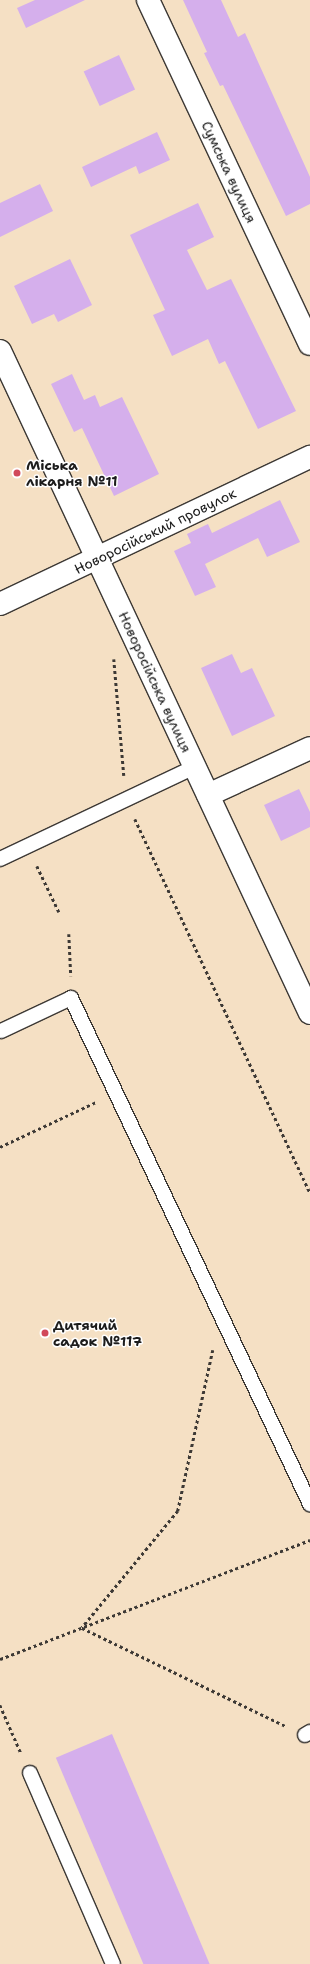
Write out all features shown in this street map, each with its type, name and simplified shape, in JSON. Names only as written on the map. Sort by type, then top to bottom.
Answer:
[{"type":"street","name":"Сумська вулиця","points":[[148,0],[310,344]]},
{"type":"street","name":"Новоросійська вулиця","points":[[0,351],[310,1013]]},
{"type":"street","name":"Новоросійський провулок","points":[[0,604],[98,559],[310,457]]},
{"type":"street","points":[[208,795],[310,748]]},
{"type":"lane","points":[[0,859],[195,767]]},
{"type":"lane","points":[[1,1031],[71,998],[310,1504]]},
{"type":"lane","points":[[30,1774],[113,1964]]},
{"type":"path","points":[[113,651],[126,800],[310,1193]]},
{"type":"path","points":[[28,846],[59,912]]},
{"type":"path","points":[[69,934],[71,998]]},
{"type":"path","points":[[0,1146],[116,1092]]},
{"type":"path","points":[[82,1628],[178,1511],[220,1315]]},
{"type":"path","points":[[0,1659],[310,1540]]},
{"type":"path","points":[[82,1628],[307,1734]]},
{"type":"path","points":[[0,1705],[30,1774]]},
{"type":"building","points":[[35,0],[85,0],[26,28],[17,8]]},
{"type":"building","points":[[183,0],[221,0],[238,37],[245,33],[310,177],[310,204],[286,216],[223,85],[220,86],[204,53],[207,52]]},
{"type":"building","points":[[119,55],[135,89],[100,106],[84,71]]},
{"type":"building","points":[[157,132],[170,160],[139,174],[136,166],[91,187],[82,167]]},
{"type":"building","points":[[40,184],[53,211],[0,237],[0,203]]},
{"type":"building","points":[[198,203],[214,237],[187,250],[207,290],[231,279],[296,411],[258,429],[225,361],[219,364],[208,339],[172,356],[153,315],[165,310],[130,235]]},
{"type":"building","points":[[70,259],[92,305],[58,322],[54,314],[32,324],[14,286]]},
{"type":"building","points":[[72,374],[84,400],[95,395],[100,407],[122,397],[159,474],[114,496],[82,428],[74,432],[51,384]]},
{"type":"building","points":[[280,500],[300,542],[267,557],[258,538],[205,564],[216,587],[195,596],[174,551],[191,543],[187,534],[208,524],[212,533]]},
{"type":"building","points":[[232,654],[241,673],[252,668],[275,716],[232,736],[201,668]]},
{"type":"building","points":[[299,789],[310,812],[310,827],[281,841],[264,805]]},
{"type":"building","points":[[112,1734],[210,1964],[143,1964],[56,1758]]},
{"type":"place","name":"Міська лікарня №11","points":[[17,473]]},
{"type":"place","name":"Дитячий садок №117","points":[[45,1333]]}]
